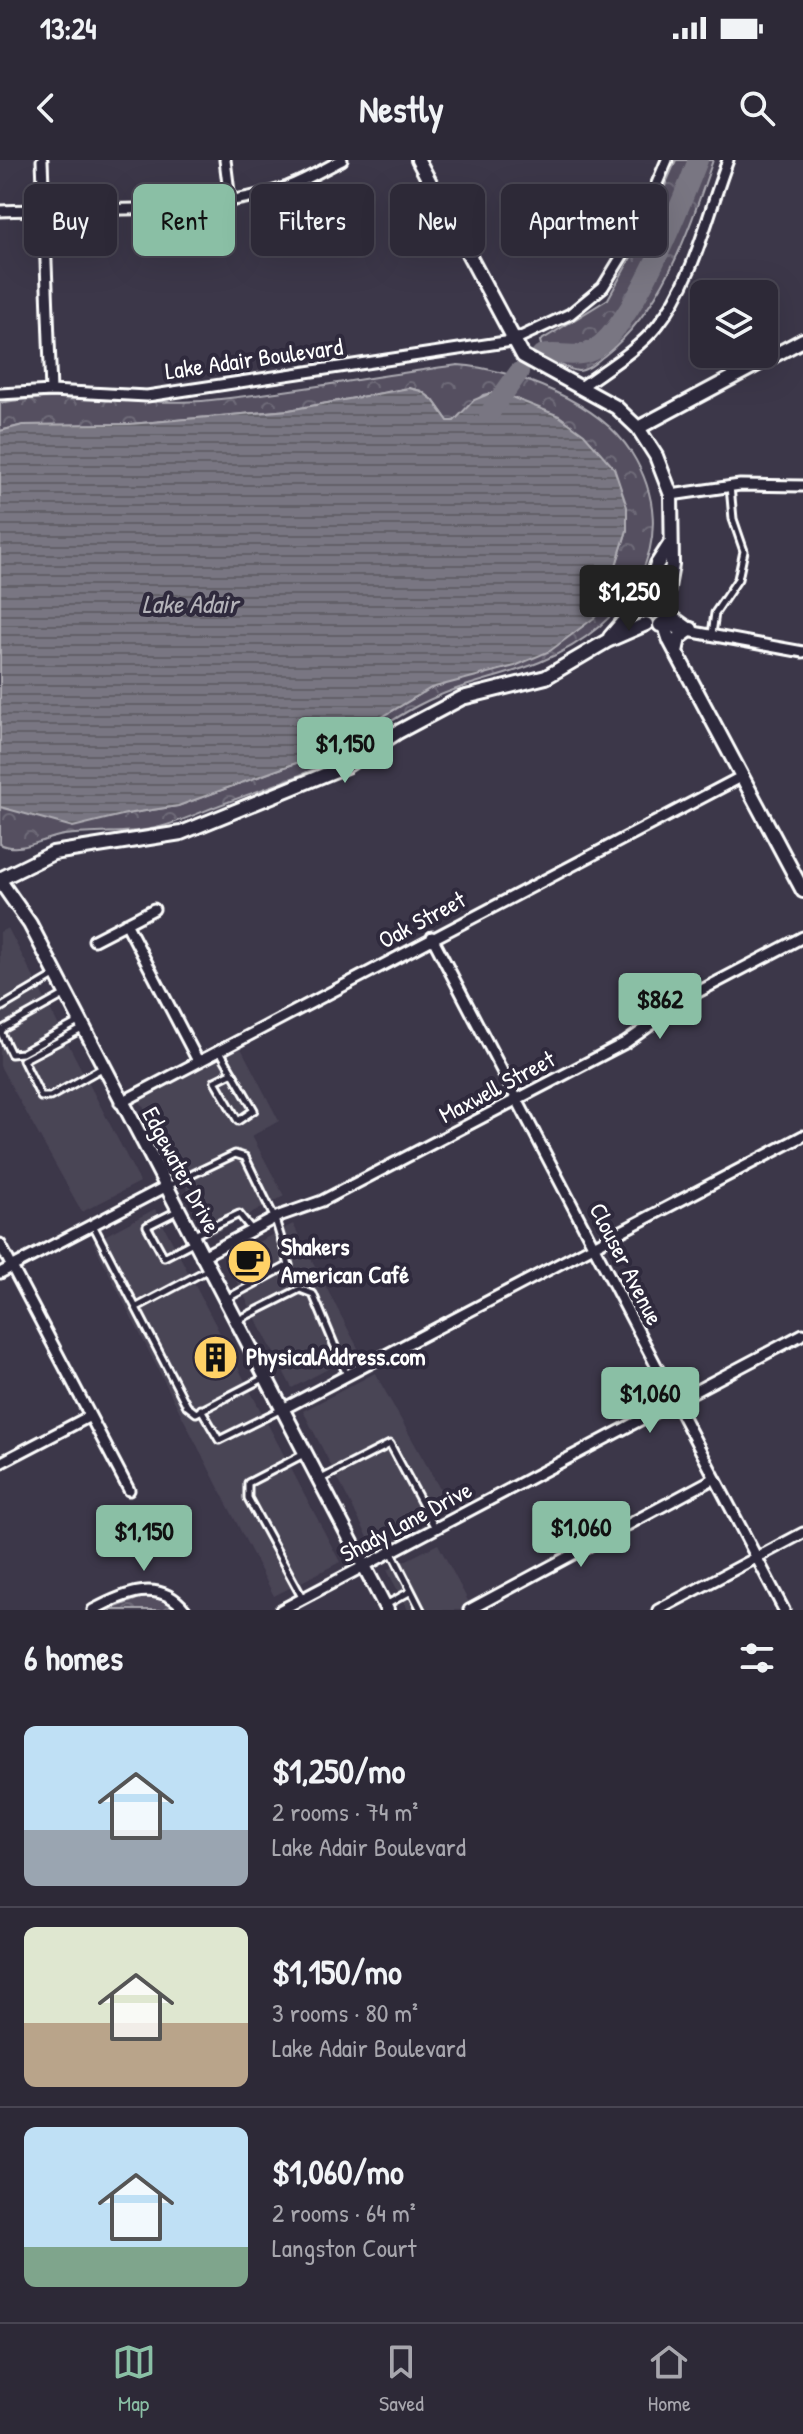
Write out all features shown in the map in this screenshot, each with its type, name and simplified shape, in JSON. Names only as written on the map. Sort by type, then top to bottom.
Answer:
[{"type":"street","points":[[42,160],[44,184]]},
{"type":"street","points":[[225,160],[228,184]]},
{"type":"street","points":[[235,199],[288,186],[342,160]]},
{"type":"street","points":[[418,160],[512,341],[523,356],[616,407],[638,428],[656,456],[671,495],[672,565],[660,621],[803,891]]},
{"type":"street","name":"Lake Adair Boulevard","points":[[0,394],[51,391],[147,396],[512,341],[570,314],[603,287],[636,233],[667,160]]},
{"type":"street","points":[[581,387],[636,347],[658,326],[692,261],[728,160]]},
{"type":"street","points":[[0,211],[24,210]]},
{"type":"street","points":[[48,256],[51,391]]},
{"type":"street","points":[[638,428],[803,340]]},
{"type":"street","points":[[671,495],[730,486],[803,486]]},
{"type":"street","points":[[607,641],[647,594],[657,564],[670,544]]},
{"type":"street","points":[[647,594],[666,599]]},
{"type":"street","points":[[638,607],[660,621],[803,652]]},
{"type":"street","points":[[0,880],[53,853],[181,833],[346,766],[398,732],[462,698],[546,677],[607,641],[660,621]]},
{"type":"street","points":[[673,647],[691,629]]},
{"type":"street","name":"Oak Street","points":[[120,1103],[743,776]]},
{"type":"street","name":"Edgewater Drive","points":[[0,880],[23,912],[385,1608]]},
{"type":"street","points":[[94,940],[154,909]]},
{"type":"street","points":[[126,923],[198,1061]]},
{"type":"street","name":"Clouser Avenue","points":[[432,937],[784,1610]]},
{"type":"street","name":"Maxwell Street","points":[[201,1257],[275,1219],[322,1201],[625,1043],[696,993],[803,937]]},
{"type":"street","points":[[281,1410],[803,1136]]},
{"type":"street","points":[[0,1273],[165,1187]]},
{"type":"street","points":[[0,1244],[129,1490]]},
{"type":"street","name":"Shady Lane Drive","points":[[281,1610],[803,1334]]},
{"type":"street","points":[[0,1463],[90,1416]]},
{"type":"street","points":[[469,1610],[715,1478]]},
{"type":"street","points":[[658,1610],[803,1533]]},
{"type":"street","points":[[93,1610],[141,1589],[161,1592],[177,1600],[185,1610]]},
{"type":"lane","points":[[712,634],[715,613],[738,579],[744,551],[733,519],[730,486]]},
{"type":"lane","points":[[0,1008],[54,976]]},
{"type":"lane","points":[[64,995],[3,1029],[1,1033],[11,1054],[22,1053],[80,1026]]},
{"type":"lane","points":[[80,1026],[23,1060],[33,1087],[41,1097],[50,1097],[102,1068]]},
{"type":"lane","points":[[219,1050],[254,1110],[238,1121],[215,1081],[231,1073]]},
{"type":"lane","points":[[165,1187],[241,1153],[275,1219],[289,1265],[224,1300]]},
{"type":"lane","points":[[177,1211],[147,1226],[164,1257],[236,1214],[243,1216],[252,1231]]},
{"type":"lane","points":[[93,1225],[187,1406],[196,1413],[265,1378]]},
{"type":"lane","points":[[137,1307],[208,1270]]},
{"type":"lane","points":[[235,1322],[300,1289],[313,1294],[347,1375]]},
{"type":"lane","points":[[201,1409],[219,1440],[281,1410]]},
{"type":"lane","points":[[319,1480],[390,1444],[436,1529]]},
{"type":"lane","points":[[303,1599],[248,1498],[248,1483],[305,1454]]},
{"type":"lane","points":[[392,1553],[421,1610]]},
{"type":"lane","points":[[385,1608],[411,1591]]},
{"type":"shaded area","points":[[8,928],[140,1182],[82,1212],[0,1066],[0,932]]},
{"type":"shaded area","points":[[241,1048],[279,1121],[252,1136],[284,1196],[212,1235],[140,1101]]},
{"type":"shaded area","points":[[155,1209],[340,1562],[274,1596],[93,1242]]},
{"type":"shaded area","points":[[293,1224],[360,1352],[292,1388],[225,1259]]},
{"type":"shaded area","points":[[375,1373],[450,1507],[373,1547],[303,1411]]},
{"type":"shaded area","points":[[438,1544],[473,1610],[408,1610],[387,1570]]},
{"type":"green space","points":[[676,160],[713,160],[684,240],[659,291],[643,315],[625,337],[585,369],[569,369],[544,356],[540,341],[608,299],[632,256],[667,256],[666,184]]},
{"type":"green space","points":[[458,365],[504,373],[554,391],[598,418],[617,434],[631,452],[647,485],[653,517],[650,548],[640,577],[622,603],[599,627],[571,646],[525,668],[435,697],[397,717],[329,761],[279,783],[160,827],[64,835],[15,847],[0,844],[0,807],[126,814],[178,806],[318,755],[431,688],[464,677],[614,588],[612,578],[627,530],[529,406],[504,394],[483,395],[454,421],[448,421],[433,400],[421,391],[409,388],[289,410],[130,424],[23,425],[0,431],[0,403],[50,398],[202,401]]},
{"type":"green space","points":[[145,1596],[166,1601],[181,1610],[108,1610]]},
{"type":"water","name":"Lake Adair","points":[[409,388],[421,391],[433,400],[448,421],[454,421],[474,400],[491,393],[504,394],[559,416],[584,434],[614,468],[627,507],[627,530],[612,578],[614,588],[611,600],[594,618],[550,651],[515,666],[431,688],[318,755],[178,806],[73,827],[0,807],[0,431],[23,425],[130,424],[289,410]]},
{"type":"waterway","points":[[541,355],[588,352],[610,335],[655,262],[698,160]]},
{"type":"waterway","points":[[489,414],[519,372]]},
{"type":"place","name":"Shakers American Café","points":[[250,1261]]},
{"type":"place","name":"PhysicalAddress.com","points":[[215,1357]]}]
